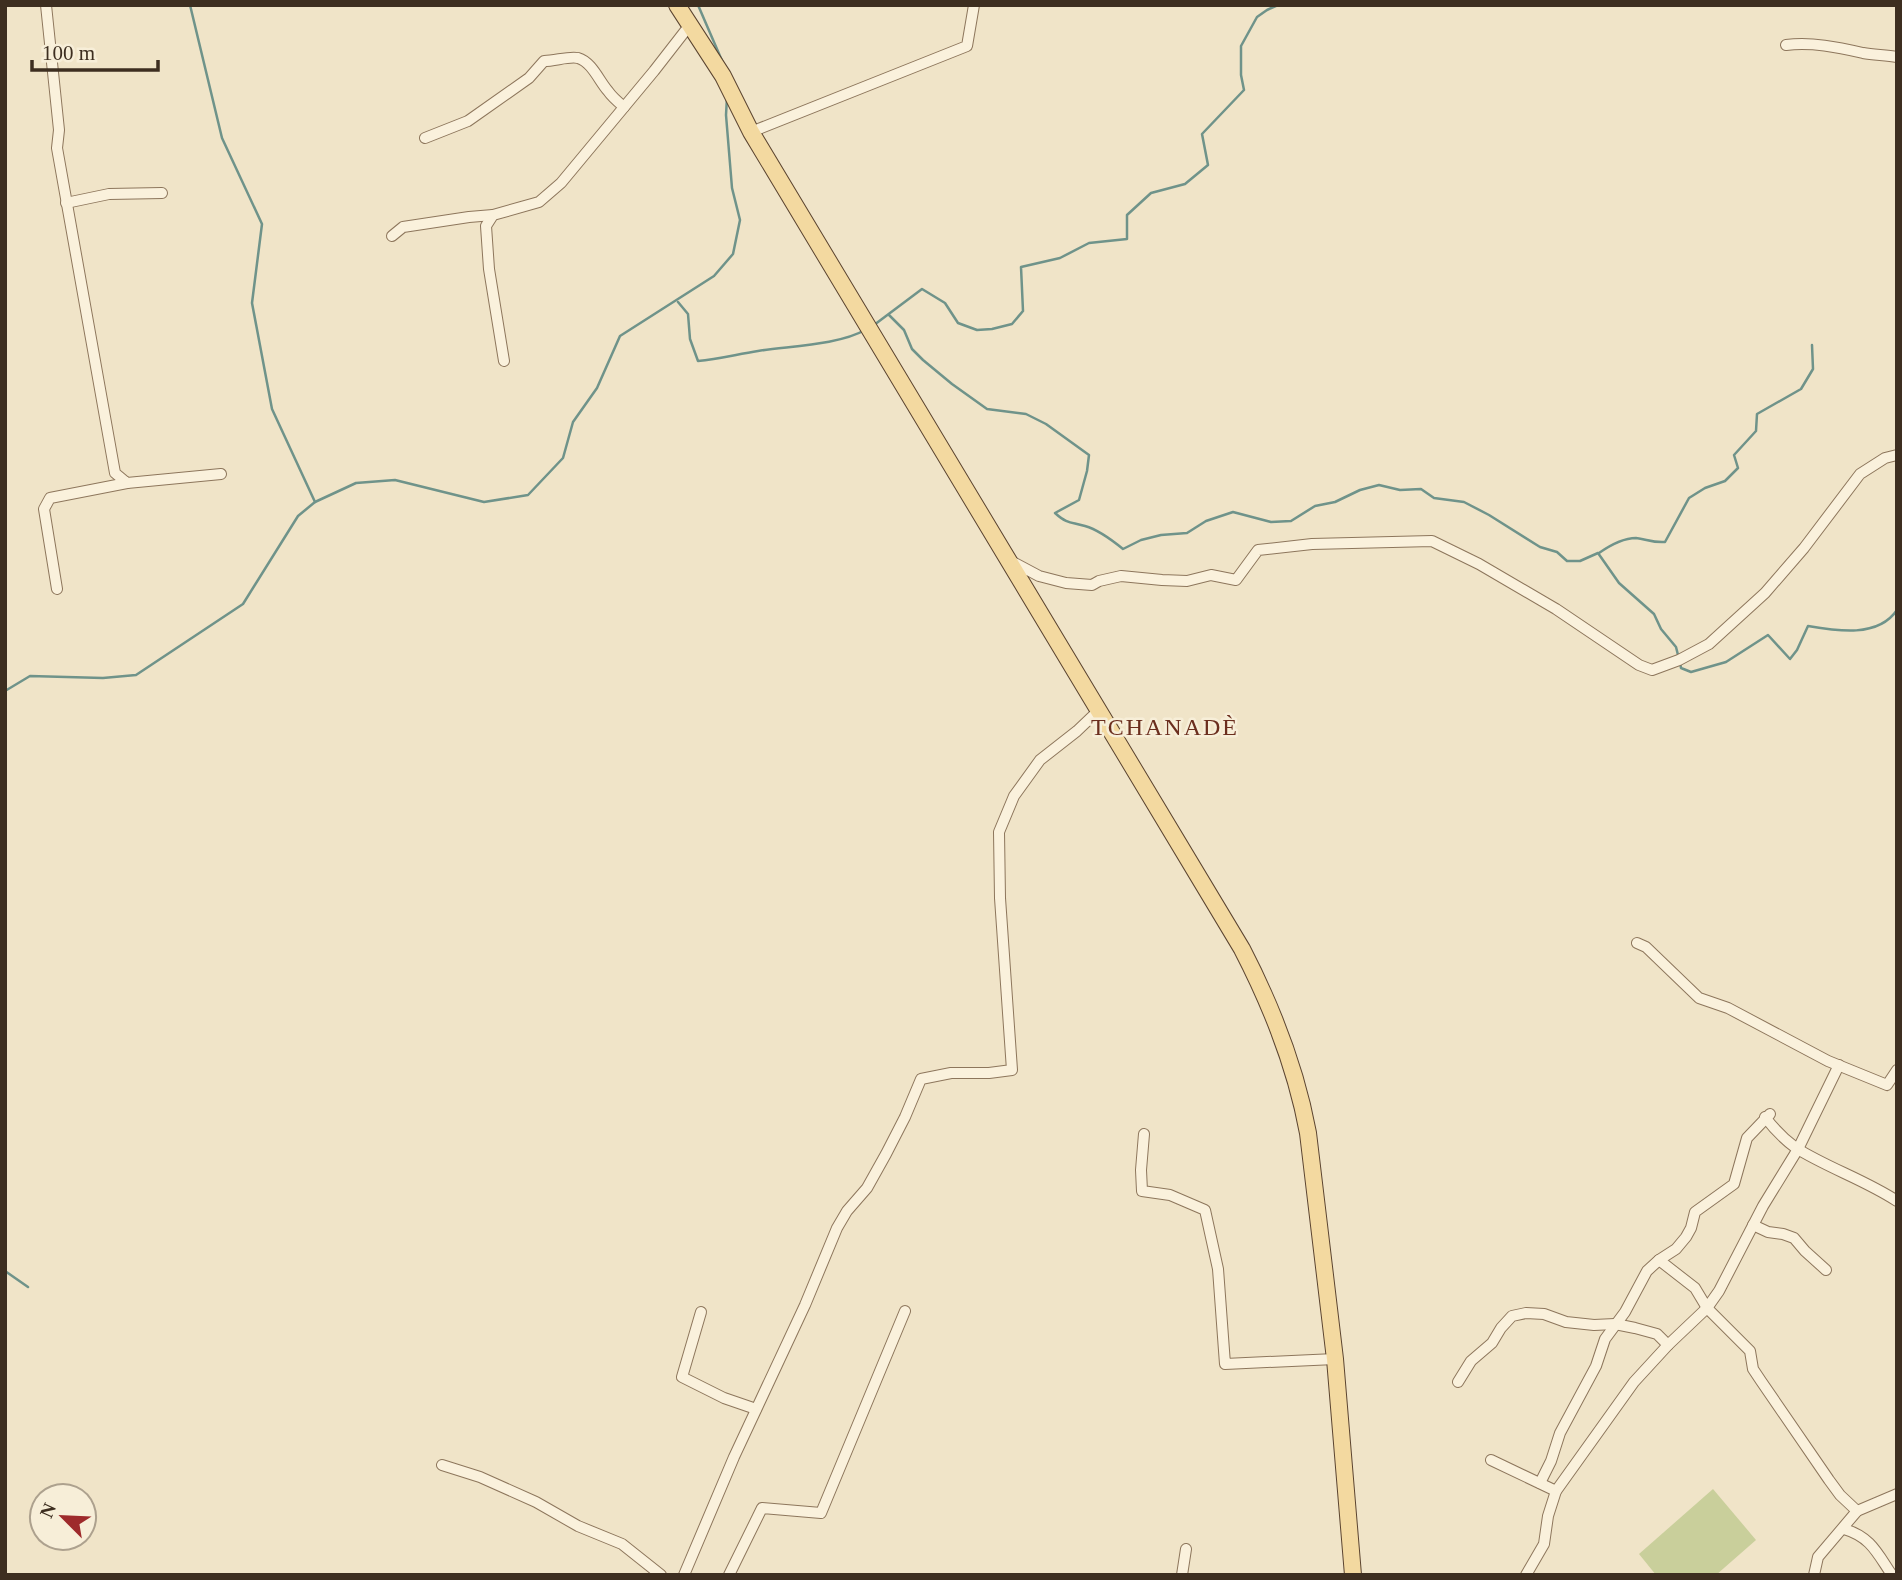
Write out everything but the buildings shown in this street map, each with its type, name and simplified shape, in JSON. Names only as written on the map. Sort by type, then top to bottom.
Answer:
[{"type":"main road","points":[[677,5],[723,76],[751,132],[1241,949],[1265,997],[1283,1044],[1308,1133],[1335,1359],[1353,1575]]},
{"type":"street","points":[[46,5],[59,130],[57,148],[66,203],[115,473],[127,483]]},
{"type":"street","points":[[751,132],[967,46],[974,5]]},
{"type":"street","points":[[392,236],[403,228],[493,215],[539,202],[561,183],[689,26]]},
{"type":"street","points":[[1786,45],[1820,44],[1897,57]]},
{"type":"street","points":[[425,138],[468,121],[529,78],[544,61],[579,58],[588,64],[609,93],[624,107]]},
{"type":"street","points":[[66,203],[109,194],[162,193]]},
{"type":"street","points":[[493,215],[486,226],[489,269],[504,361]]},
{"type":"street","points":[[1009,560],[1039,576],[1066,583],[1092,585],[1121,576],[1187,581],[1211,575],[1236,580],[1258,550],[1312,544],[1432,541],[1479,564],[1556,609],[1639,665],[1652,670],[1679,660],[1709,644],[1765,593],[1804,548],[1860,474],[1885,458],[1897,455]]},
{"type":"street","points":[[57,589],[44,509],[50,498],[127,483],[221,474]]},
{"type":"street","points":[[684,1575],[837,1228],[847,1211],[867,1188],[905,1117],[921,1079],[951,1073],[1012,1070],[1000,898],[999,832],[1014,796],[1040,760],[1099,710]]},
{"type":"street","points":[[1637,943],[1646,947],[1699,998],[1728,1008],[1805,1049],[1887,1085],[1897,1070]]},
{"type":"street","points":[[1527,1575],[1544,1544],[1548,1516],[1556,1491],[1634,1382],[1707,1308],[1719,1291],[1753,1225],[1798,1149],[1839,1065]]},
{"type":"street","points":[[1540,1483],[1560,1433],[1596,1366],[1605,1339],[1625,1312],[1647,1271],[1676,1249],[1686,1237],[1695,1212],[1734,1184],[1747,1138],[1767,1116],[1784,1138],[1798,1149],[1881,1190],[1897,1201]]},
{"type":"street","points":[[1144,1134],[1142,1191],[1170,1195],[1205,1210],[1218,1269],[1225,1364],[1335,1359]]},
{"type":"street","points":[[1753,1225],[1768,1232],[1794,1238],[1826,1270]]},
{"type":"street","points":[[1659,1260],[1695,1288],[1707,1308],[1750,1351],[1753,1369],[1761,1381],[1840,1495],[1857,1511]]},
{"type":"street","points":[[729,1575],[762,1508],[821,1513],[905,1311]]},
{"type":"street","points":[[701,1312],[682,1377],[724,1398],[756,1409]]},
{"type":"street","points":[[1458,1382],[1471,1361],[1492,1343],[1512,1316],[1526,1312],[1544,1314],[1566,1322],[1615,1324],[1657,1334],[1668,1345]]},
{"type":"street","points":[[1491,1460],[1556,1491]]},
{"type":"street","points":[[442,1465],[480,1477],[578,1526],[622,1544],[661,1575]]},
{"type":"street","points":[[1814,1575],[1818,1558],[1857,1511],[1897,1494]]},
{"type":"street","points":[[1844,1529],[1868,1540],[1892,1575]]},
{"type":"street","points":[[1182,1575],[1186,1549]]},
{"type":"green space","points":[[1713,1489],[1756,1540],[1716,1575],[1656,1575],[1639,1554]]},
{"type":"waterway","points":[[190,5],[222,138],[262,224],[252,303],[272,409],[315,502]]},
{"type":"waterway","points":[[698,5],[723,63]]},
{"type":"waterway","points":[[874,325],[922,289],[945,303],[958,323],[977,330],[1012,324],[1023,311],[1021,267],[1060,258],[1089,243],[1127,239],[1127,215],[1151,193],[1185,184],[1208,165],[1202,134],[1244,90],[1241,46],[1257,17],[1278,5]]},
{"type":"waterway","points":[[5,691],[30,676],[103,678],[136,675],[243,604],[298,516],[315,502],[356,483],[395,480],[484,502],[528,495],[563,458],[573,422],[597,388],[620,336],[714,276],[733,254],[740,220],[732,188],[727,97]]},
{"type":"waterway","points":[[678,302],[688,314],[690,339],[698,361],[828,342],[865,330]]},
{"type":"waterway","points":[[889,315],[904,330],[912,349],[923,360],[987,409],[1026,414],[1046,424],[1089,455],[1079,500],[1055,513],[1066,521],[1095,530],[1123,549],[1141,540],[1187,533],[1206,521],[1233,512],[1271,522],[1291,521],[1315,506],[1335,502],[1360,490],[1379,485],[1400,490],[1421,489],[1434,498],[1464,502],[1540,547],[1557,552],[1567,561],[1580,561],[1598,553],[1619,583],[1654,614],[1661,629],[1676,647],[1678,655]]},
{"type":"waterway","points":[[1599,553],[1631,538],[1665,542],[1689,498],[1705,488],[1725,481],[1738,468],[1734,455],[1756,431],[1757,414],[1801,389],[1813,369],[1812,345]]},
{"type":"waterway","points":[[1897,590],[1897,595]]},
{"type":"waterway","points":[[1680,662],[1681,668],[1691,672],[1726,662],[1768,635],[1790,659],[1808,626],[1844,631],[1868,629],[1889,619],[1897,610]]},
{"type":"waterway","points":[[5,1271],[28,1287]]},
{"type":"district","name":"TCHANADÈ","points":[[1165,727]]}]
